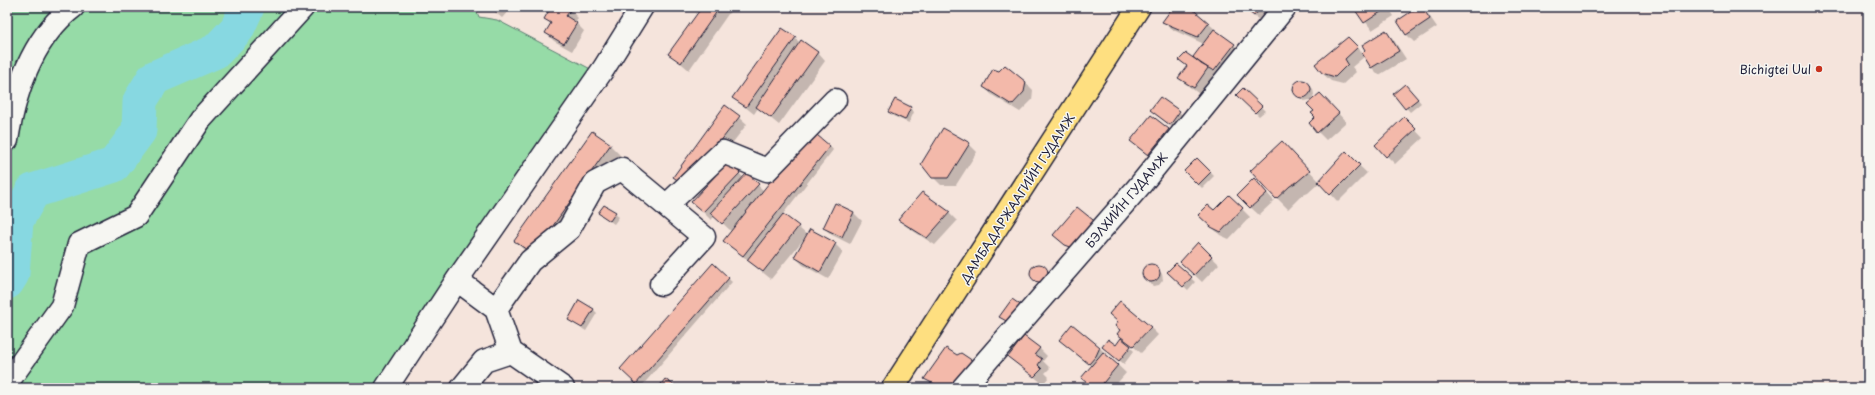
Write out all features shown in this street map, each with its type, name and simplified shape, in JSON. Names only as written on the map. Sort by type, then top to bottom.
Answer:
[{"type":"main road","name":"ДАМБАДАРЖААГИЙН ГУДАМЖ","points":[[893,388],[1139,7]]},
{"type":"street","points":[[7,140],[12,108],[31,57],[61,16],[73,7]]},
{"type":"street","points":[[7,383],[62,306],[79,244],[136,216],[200,120],[303,7]]},
{"type":"street","points":[[386,388],[457,280],[604,68],[642,7]]},
{"type":"street","name":"БЭЛХИЙН ГУДАМЖ","points":[[963,388],[1141,184],[1285,7]]},
{"type":"street","points":[[667,205],[723,152],[767,170],[835,100]]},
{"type":"street","points":[[496,309],[530,260],[569,229],[595,183],[622,168],[704,237],[661,284]]},
{"type":"street","points":[[457,280],[496,309],[511,352],[563,388]]},
{"type":"street","points":[[462,388],[484,361],[511,352]]},
{"type":"green space","points":[[7,7],[475,7],[479,17],[497,20],[604,76],[385,388],[7,388]]},
{"type":"building","points":[[489,7],[497,7],[494,11]]},
{"type":"building","points":[[551,7],[567,7],[571,9],[566,16],[577,23],[564,44],[545,33],[551,23],[544,19]]},
{"type":"building","points":[[702,7],[720,7],[681,63],[668,54]]},
{"type":"building","points":[[1173,7],[1190,7],[1209,23],[1198,37],[1162,22]]},
{"type":"building","points":[[1243,7],[1262,7],[1254,16]]},
{"type":"building","points":[[1353,7],[1386,7],[1387,8],[1364,23]]},
{"type":"building","points":[[1418,7],[1422,7],[1430,19],[1406,35],[1397,21]]},
{"type":"building","points":[[782,28],[796,37],[746,107],[732,98]]},
{"type":"building","points":[[1214,29],[1235,44],[1214,71],[1201,64],[1193,57]]},
{"type":"building","points":[[1386,30],[1399,51],[1371,68],[1362,53],[1365,50],[1362,45]]},
{"type":"building","points":[[1348,37],[1358,47],[1345,59],[1348,64],[1335,77],[1322,73],[1315,64]]},
{"type":"building","points":[[801,40],[818,52],[771,118],[756,107]]},
{"type":"building","points":[[1186,53],[1208,68],[1194,88],[1178,78],[1187,66],[1179,60]]},
{"type":"building","points":[[1005,65],[1026,82],[1024,92],[1012,105],[983,87],[993,69],[999,71]]},
{"type":"building","points":[[1302,80],[1308,83],[1311,89],[1308,95],[1302,98],[1296,95],[1293,89],[1296,83]]},
{"type":"building","points":[[1405,84],[1418,99],[1405,109],[1393,94]]},
{"type":"building","points":[[1243,88],[1262,106],[1255,113],[1236,95]]},
{"type":"building","points":[[1320,93],[1339,113],[1317,133],[1309,123],[1315,117],[1311,113],[1314,111],[1307,104]]},
{"type":"building","points":[[1160,97],[1180,111],[1170,125],[1150,110]]},
{"type":"building","points":[[895,99],[911,107],[905,120],[888,112]]},
{"type":"building","points":[[725,105],[740,116],[686,186],[673,177]]},
{"type":"building","points":[[1151,115],[1169,129],[1148,155],[1130,141]]},
{"type":"building","points":[[1404,117],[1416,129],[1386,157],[1375,145]]},
{"type":"building","points":[[943,128],[970,143],[948,178],[932,178],[921,164]]},
{"type":"building","points":[[811,130],[830,146],[743,256],[723,241]]},
{"type":"building","points":[[592,131],[611,144],[533,254],[514,241]]},
{"type":"building","points":[[1282,141],[1310,171],[1276,199],[1250,171]]},
{"type":"building","points":[[1346,151],[1360,165],[1330,195],[1318,182]]},
{"type":"building","points":[[1197,158],[1211,172],[1198,185],[1184,171]]},
{"type":"building","points":[[728,162],[740,173],[703,212],[691,202]]},
{"type":"building","points":[[747,173],[759,184],[722,224],[710,213]]},
{"type":"building","points":[[1254,178],[1267,193],[1250,208],[1237,195]]},
{"type":"building","points":[[922,192],[950,212],[927,238],[898,220]]},
{"type":"building","points":[[1229,195],[1243,208],[1221,232],[1211,227],[1198,215],[1208,205],[1214,210]]},
{"type":"building","points":[[835,203],[854,212],[842,237],[823,228]]},
{"type":"building","points":[[604,205],[616,212],[610,221],[598,213]]},
{"type":"building","points":[[1077,207],[1098,224],[1076,249],[1065,245],[1053,235]]},
{"type":"building","points":[[783,214],[799,226],[763,272],[747,260]]},
{"type":"building","points":[[810,229],[836,243],[820,272],[794,257]]},
{"type":"building","points":[[1198,242],[1212,256],[1194,275],[1180,262]]},
{"type":"building","points":[[713,263],[729,278],[636,384],[620,369]]},
{"type":"building","points":[[1176,263],[1192,277],[1183,287],[1167,272]]},
{"type":"building","points":[[1039,264],[1045,267],[1048,273],[1045,279],[1039,282],[1033,279],[1030,273],[1033,267]]},
{"type":"building","points":[[1151,264],[1157,267],[1160,273],[1157,279],[1151,282],[1145,279],[1142,273],[1145,267]]},
{"type":"building","points":[[1012,299],[1022,306],[1010,323],[999,317]]},
{"type":"building","points":[[579,300],[594,309],[582,328],[568,320]]},
{"type":"building","points":[[1120,301],[1151,327],[1133,346],[1117,334],[1120,330],[1115,326],[1118,322],[1109,314]]},
{"type":"building","points":[[1072,324],[1100,347],[1096,356],[1089,364],[1059,340]]},
{"type":"building","points":[[1024,336],[1040,348],[1035,354],[1042,359],[1038,365],[1042,369],[1034,377],[1008,357]]},
{"type":"building","points":[[1121,338],[1131,346],[1119,361],[1102,347],[1108,339],[1116,345]]},
{"type":"building","points":[[946,348],[957,355],[961,353],[973,361],[957,388],[936,388],[936,385],[924,379]]},
{"type":"building","points":[[1103,352],[1118,365],[1099,388],[1093,388],[1081,378]]},
{"type":"building","points":[[665,379],[678,388],[658,388]]},
{"type":"building","points":[[793,380],[804,388],[788,388]]},
{"type":"waterway","points":[[7,282],[12,274],[16,221],[33,191],[114,165],[139,131],[140,101],[154,78],[216,51],[237,29],[247,7]]},
{"type":"place","name":"Bichigtei Uul","points":[[1819,69]]}]
